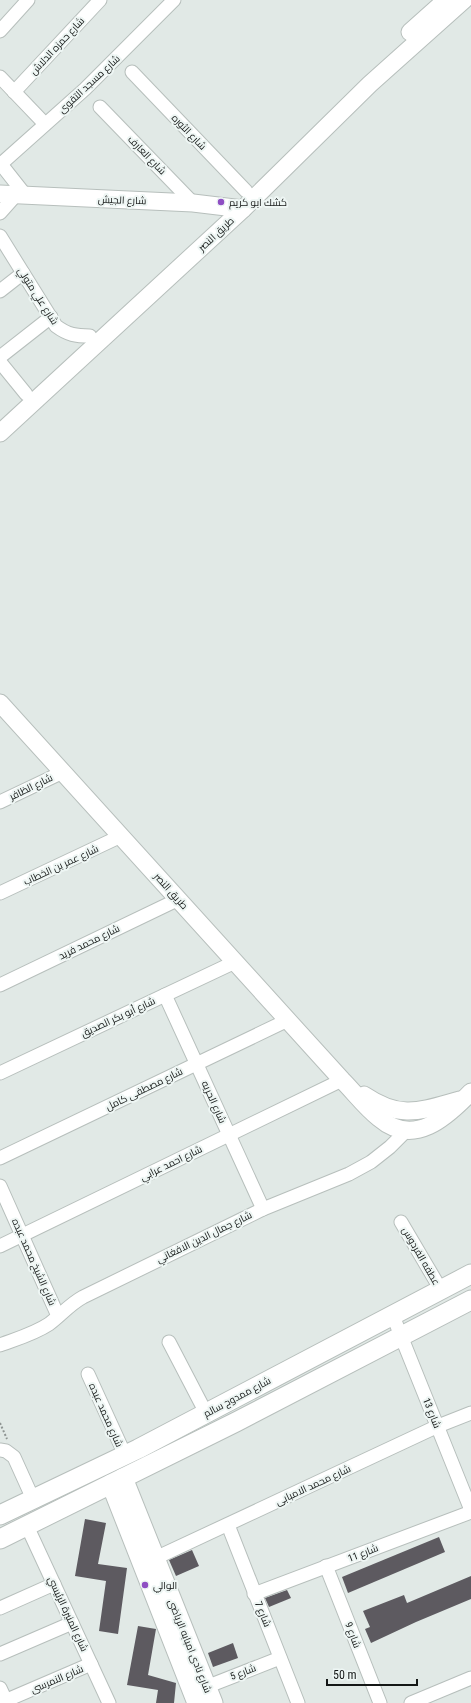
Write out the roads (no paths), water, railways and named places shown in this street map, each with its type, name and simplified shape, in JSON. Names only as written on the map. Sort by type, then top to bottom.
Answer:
[{"type":"main road","name":"شارع ممدوح سالم","points":[[0,1515],[125,1455],[471,1274]]},
{"type":"main road","points":[[0,1539],[236,1422],[471,1300]]},
{"type":"main road","points":[[226,1403],[236,1422]]},
{"type":"main road","name":"شارع نادى امبابه الرياضى","points":[[117,1481],[149,1561],[210,1695]]},
{"type":"main road","name":"شارع نادى امبابه الرياضى","points":[[149,1561],[197,1703]]},
{"type":"street","points":[[0,31],[28,0]]},
{"type":"street","name":"شارع حمزه الدلاش","points":[[14,92],[100,0]]},
{"type":"street","name":"شارع مسجد التقوى","points":[[0,163],[85,89],[174,0]]},
{"type":"street","name":"طريق النصر","points":[[0,417],[236,208],[246,191],[363,76],[446,0]]},
{"type":"street","name":"طريق النصر","points":[[0,432],[236,208],[370,84],[464,0]]},
{"type":"street","name":"شارع الثوره","points":[[132,72],[246,191]]},
{"type":"street","points":[[0,77],[45,124]]},
{"type":"street","name":"شارع العارف","points":[[100,107],[193,203]]},
{"type":"street","points":[[0,163],[14,195],[0,213]]},
{"type":"street","name":"شارع الجيش","points":[[14,195],[193,203],[236,208]]},
{"type":"street","name":"شارع علي متولي","points":[[0,236],[56,326],[74,336],[90,336]]},
{"type":"street","points":[[0,291],[23,273]]},
{"type":"street","points":[[0,357],[51,317]]},
{"type":"street","points":[[0,362],[26,394]]},
{"type":"street","name":"طريق النصر","points":[[1,706],[179,899],[342,1080]]},
{"type":"street","name":"شارع الظافر","points":[[0,802],[63,772]]},
{"type":"street","name":"شارع عمر بن الخطاب","points":[[0,893],[121,836]]},
{"type":"street","name":"شارع محمد فريد","points":[[0,985],[179,899]]},
{"type":"street","name":"شارع أبو بكر الصديق","points":[[0,1073],[235,962]]},
{"type":"street","name":"شارع الحريه","points":[[165,995],[263,1209]]},
{"type":"street","name":"شارع مصطفى كامل","points":[[0,1158],[288,1020]]},
{"type":"street","points":[[342,1080],[376,1103],[394,1111],[412,1112],[468,1095]]},
{"type":"street","points":[[342,1080],[379,1118],[393,1126],[408,1129],[418,1129],[439,1122],[468,1095]]},
{"type":"street","name":"شارع احمد عرابي","points":[[0,1246],[342,1080]]},
{"type":"street","name":"شارع جمال الدين الافغاني","points":[[0,1345],[38,1330],[58,1316],[65,1308],[83,1297],[263,1209],[349,1174],[371,1162],[390,1147],[408,1129]]},
{"type":"street","name":"شارع الشيخ محمد عبده","points":[[0,1186],[58,1316]]},
{"type":"street","name":"عطفه الفردوس","points":[[401,1222],[441,1290]]},
{"type":"street","name":"شارع 13","points":[[393,1316],[471,1511]]},
{"type":"street","points":[[169,1342],[206,1413]]},
{"type":"street","name":"شارع محمد عبده","points":[[88,1374],[125,1455]]},
{"type":"street","name":"شارع محمد الامبابى","points":[[149,1561],[438,1426],[471,1413]]},
{"type":"street","points":[[0,1450],[6,1451],[14,1457],[33,1499]]},
{"type":"street","name":"شارع 11","points":[[254,1594],[471,1511]]},
{"type":"street","name":"شارع 7","points":[[228,1525],[298,1703]]},
{"type":"street","name":"شارع المنيرة الرئيسي","points":[[26,1526],[109,1703]]},
{"type":"street","name":"شارع 9","points":[[326,1566],[380,1703]]},
{"type":"street","points":[[0,1608],[54,1584]]},
{"type":"street","points":[[0,1654],[72,1623]]},
{"type":"street","name":"شارع 5","points":[[210,1695],[280,1658]]},
{"type":"street","name":"شارع النمرسى","points":[[3,1699],[91,1664]]},
{"type":"street","points":[[411,1703],[439,1698],[471,1678]]},
{"type":"place","name":"كشك ابو كريم","points":[[221,202]]},
{"type":"place","name":"الوالي","points":[[145,1585]]}]
